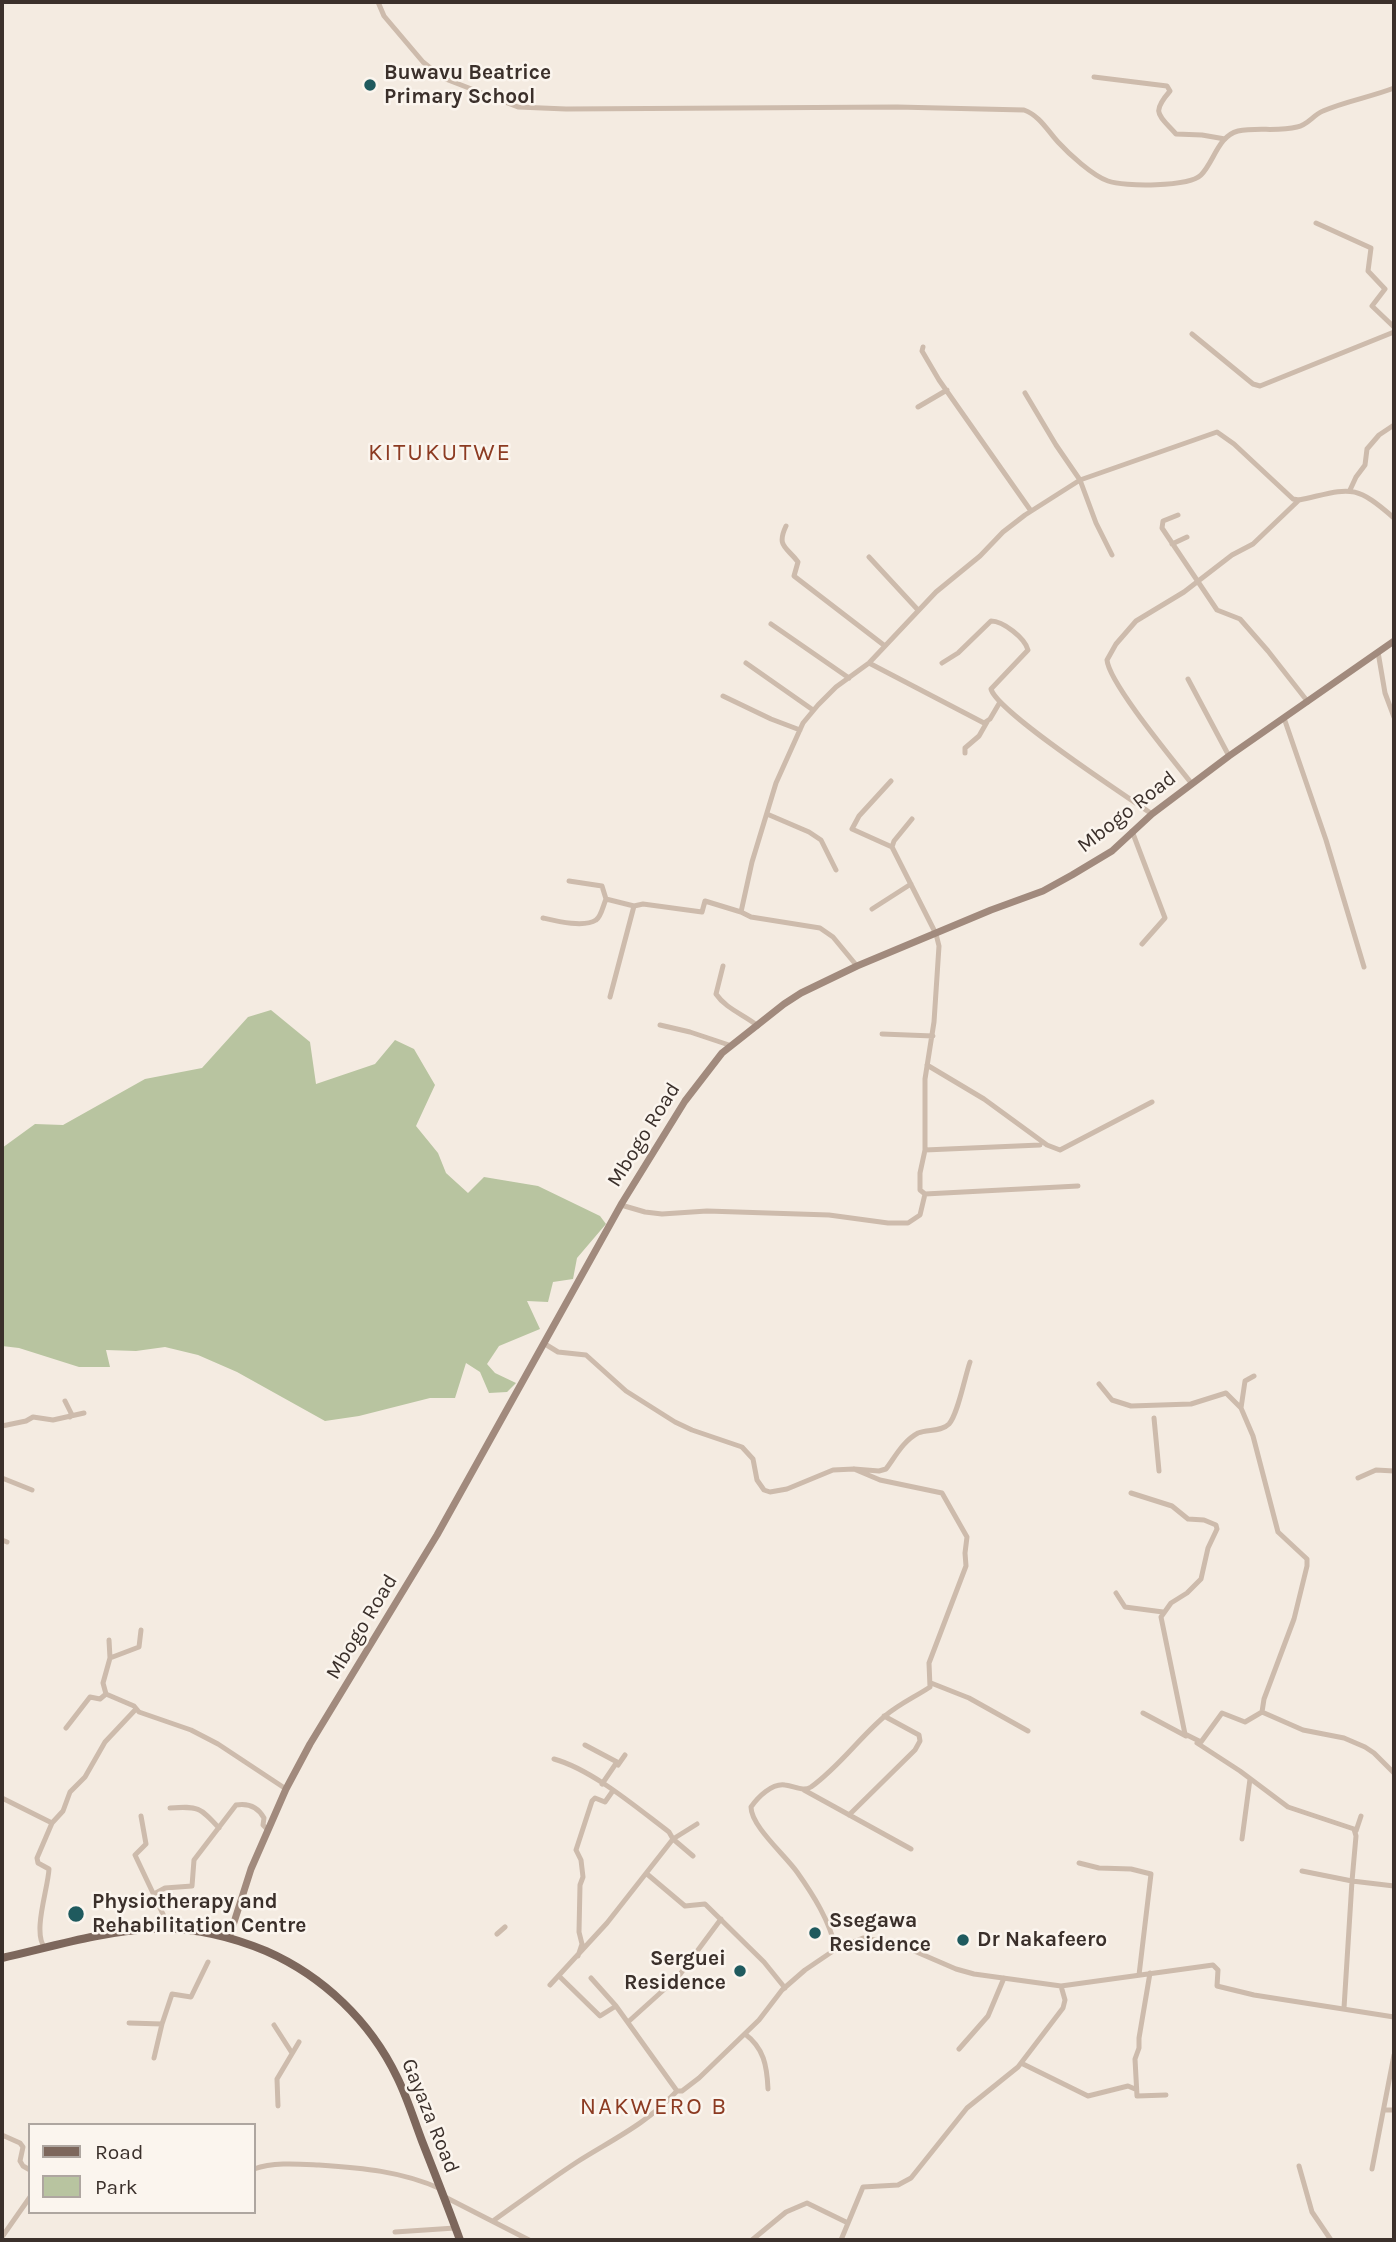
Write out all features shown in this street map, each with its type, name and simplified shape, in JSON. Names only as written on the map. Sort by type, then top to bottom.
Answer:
[{"type":"main road","name":"Mbogo Road","points":[[229,1938],[251,1869],[286,1789],[310,1744],[437,1535],[621,1205],[685,1101],[713,1063],[801,993],[857,966],[990,910],[1043,891],[1112,851],[1152,814],[1229,756],[1394,642]]},
{"type":"main road","name":"Gayaza Road","points":[[2,1958],[115,1934],[170,1929],[229,1938],[253,1945],[297,1966],[335,1995],[366,2026],[398,2078],[460,2240]]},
{"type":"street","points":[[378,2],[384,16],[432,70],[459,86],[518,107],[897,107],[1024,110],[1039,120],[1079,161],[1106,181],[1117,183],[1191,181],[1202,174],[1225,139],[1238,131],[1287,130],[1300,127],[1320,112],[1394,88]]},
{"type":"street","points":[[1094,77],[1167,86],[1170,91],[1159,103],[1158,110],[1176,134],[1225,139]]},
{"type":"street","points":[[1192,334],[1253,384],[1260,386],[1394,330],[1372,306],[1384,289],[1368,271],[1371,248],[1316,223]]},
{"type":"street","points":[[923,347],[925,358],[1031,511]]},
{"type":"street","points":[[918,407],[947,390]]},
{"type":"street","points":[[1025,393],[1080,480],[1096,523],[1112,555]]},
{"type":"street","points":[[1350,490],[1365,465],[1367,449],[1379,435],[1394,425]]},
{"type":"street","points":[[741,912],[752,862],[776,783],[800,730],[813,710],[869,663],[918,610],[980,556],[1003,531],[1080,480],[1217,432],[1234,444],[1293,499],[1300,500],[1339,490],[1356,490],[1394,518]]},
{"type":"street","points":[[1192,784],[1128,699],[1106,664],[1116,644],[1136,621],[1184,592],[1232,555],[1253,544],[1300,500]]},
{"type":"street","points":[[1178,515],[1161,522],[1162,528],[1217,610],[1235,615],[1240,620],[1308,702]]},
{"type":"street","points":[[786,526],[781,536],[785,550],[799,562],[794,576],[885,646]]},
{"type":"street","points":[[1172,544],[1187,537]]},
{"type":"street","points":[[869,556],[918,610]]},
{"type":"street","points":[[942,663],[958,653],[991,621],[1000,623],[1028,647],[991,692],[1000,702],[1084,767],[1152,814]]},
{"type":"street","points":[[771,624],[849,678]]},
{"type":"street","points":[[1378,652],[1385,693],[1394,718]]},
{"type":"street","points":[[746,663],[813,710]]},
{"type":"street","points":[[869,663],[964,713],[987,722]]},
{"type":"street","points":[[1188,679],[1229,756]]},
{"type":"street","points":[[723,696],[800,730]]},
{"type":"street","points":[[965,753],[965,748],[979,736],[1000,702]]},
{"type":"street","points":[[1284,718],[1326,840],[1364,967]]},
{"type":"street","points":[[891,781],[859,816],[852,829],[892,847],[936,933],[939,946],[933,1036],[925,1079],[925,1150],[918,1187],[925,1194],[1078,1186]]},
{"type":"street","points":[[766,814],[809,832],[821,840],[836,870]]},
{"type":"street","points":[[892,847],[912,819]]},
{"type":"street","points":[[1132,831],[1165,918],[1142,944]]},
{"type":"street","points":[[543,918],[565,923],[594,921],[598,918],[606,900],[601,886],[569,881]]},
{"type":"street","points":[[872,909],[911,884]]},
{"type":"street","points":[[606,900],[634,906],[643,904],[702,912],[705,901],[751,916],[820,928],[833,937],[857,966]]},
{"type":"street","points":[[610,997],[634,906]]},
{"type":"street","points":[[723,967],[716,994],[724,1004],[758,1026]]},
{"type":"street","points":[[660,1025],[732,1046]]},
{"type":"street","points":[[882,1034],[933,1036]]},
{"type":"street","points":[[928,1065],[984,1099],[1047,1145],[1060,1150],[1152,1102]]},
{"type":"street","points":[[925,1150],[1040,1145]]},
{"type":"street","points":[[621,1205],[662,1214],[707,1210],[829,1215],[908,1223],[920,1215],[925,1194]]},
{"type":"street","points":[[545,1344],[558,1352],[586,1355],[626,1391],[675,1422],[742,1447],[753,1459],[757,1480],[764,1490],[770,1492],[788,1489],[833,1470],[883,1471],[912,1437],[946,1426],[954,1415],[970,1362]]},
{"type":"street","points":[[1241,1408],[1245,1381],[1254,1376]]},
{"type":"street","points":[[1099,1384],[1112,1400],[1131,1406],[1191,1404],[1226,1394],[1241,1408],[1253,1436],[1278,1532],[1307,1559],[1294,1619],[1264,1699],[1262,1712]]},
{"type":"street","points":[[65,1401],[71,1413],[70,1417]]},
{"type":"street","points":[[2,1426],[33,1417],[53,1420],[84,1413]]},
{"type":"street","points":[[1154,1418],[1160,1471]]},
{"type":"street","points":[[804,1790],[832,1769],[884,1716],[930,1687],[929,1663],[966,1566],[967,1537],[942,1493],[880,1480],[854,1469]]},
{"type":"street","points":[[1358,1478],[1376,1470],[1394,1471]]},
{"type":"street","points":[[2,1478],[32,1490]]},
{"type":"street","points":[[1131,1493],[1172,1506],[1188,1519],[1210,1522],[1216,1525],[1217,1529],[1208,1548],[1201,1579],[1194,1588],[1171,1603],[1161,1617],[1185,1734],[1201,1742],[1222,1713],[1245,1722],[1262,1712]]},
{"type":"street","points":[[1116,1593],[1125,1607],[1163,1612]]},
{"type":"street","points":[[110,1658],[139,1647],[141,1630]]},
{"type":"street","points":[[108,1640],[110,1658],[103,1683],[106,1694],[218,1744],[286,1789]]},
{"type":"street","points":[[931,1683],[969,1698],[1028,1731]]},
{"type":"street","points":[[66,1728],[90,1697],[100,1699],[106,1694]]},
{"type":"street","points":[[45,1948],[40,1941],[40,1926],[49,1869],[38,1863],[37,1858],[52,1823],[62,1811],[70,1792],[85,1777],[105,1742],[136,1709]]},
{"type":"street","points":[[1262,1712],[1303,1730],[1344,1738],[1374,1753],[1394,1773]]},
{"type":"street","points":[[1143,1713],[1204,1747],[1288,1807],[1349,1826],[1356,1831]]},
{"type":"street","points":[[849,1815],[915,1750],[920,1741],[919,1735],[884,1716]]},
{"type":"street","points":[[578,1956],[582,1944],[579,1932],[580,1885],[583,1877],[581,1860],[576,1850],[592,1801],[595,1798],[605,1802],[607,1788],[617,1762],[585,1745]]},
{"type":"street","points":[[607,1788],[606,1780],[625,1755]]},
{"type":"street","points":[[554,1759],[578,1768],[607,1788],[669,1832],[673,1839],[693,1856]]},
{"type":"street","points":[[1242,1839],[1250,1779]]},
{"type":"street","points":[[836,1949],[829,1923],[813,1898],[788,1860],[754,1821],[751,1811],[757,1800],[778,1786],[804,1790],[911,1849]]},
{"type":"street","points":[[2,1798],[52,1823]]},
{"type":"street","points":[[154,1894],[165,1888],[192,1886],[194,1860],[236,1805],[243,1804],[258,1809],[263,1814],[263,1825],[268,1830]]},
{"type":"street","points":[[170,1808],[186,1806],[201,1809],[219,1828]]},
{"type":"street","points":[[141,1816],[146,1843],[135,1855],[170,1929]]},
{"type":"street","points":[[1343,2008],[1356,1831],[1362,1816]]},
{"type":"street","points":[[550,1985],[578,1956],[673,1839],[697,1824]]},
{"type":"street","points":[[1079,1863],[1151,1874],[1139,1975]]},
{"type":"street","points":[[1302,1871],[1394,1886]]},
{"type":"street","points":[[647,1874],[684,1906],[705,1904],[764,1962],[785,1988]]},
{"type":"street","points":[[628,2022],[678,1977],[718,1916]]},
{"type":"street","points":[[497,1934],[505,1927]]},
{"type":"street","points":[[493,2221],[564,2171],[621,2138],[659,2110],[677,2091],[682,2091],[699,2078],[746,2034],[785,1988],[805,1970],[836,1949],[869,1937],[898,1944],[956,1969],[1061,1986],[1213,1965],[1218,1969],[1217,1986],[1254,1996],[1394,2017]]},
{"type":"street","points":[[154,2057],[172,1994],[191,1997],[208,1962]]},
{"type":"street","points":[[1150,1973],[1135,2059],[1135,2089],[1137,2096],[1166,2095]]},
{"type":"street","points":[[559,1976],[600,2016],[616,2006]]},
{"type":"street","points":[[959,2049],[988,2016],[1004,1978]]},
{"type":"street","points":[[591,1979],[616,2006],[677,2091]]},
{"type":"street","points":[[841,2240],[863,2187],[898,2185],[911,2178],[967,2108],[1021,2063],[1064,2006],[1061,1986]]},
{"type":"street","points":[[130,2023],[162,2024]]},
{"type":"street","points":[[274,2025],[292,2053]]},
{"type":"street","points":[[746,2034],[757,2043],[764,2057],[768,2089]]},
{"type":"street","points":[[278,2106],[277,2079],[299,2042]]},
{"type":"street","points":[[1372,2169],[1394,2055]]},
{"type":"street","points":[[1021,2063],[1088,2096],[1128,2087],[1135,2089]]},
{"type":"street","points":[[1384,2110],[1394,2110]]},
{"type":"street","points":[[2,2135],[20,2143],[23,2147],[20,2161],[28,2167]]},
{"type":"street","points":[[256,2169],[291,2164],[370,2169],[410,2177],[529,2240]]},
{"type":"street","points":[[1299,2166],[1312,2212],[1331,2240]]},
{"type":"street","points":[[2,2237],[28,2200]]},
{"type":"street","points":[[752,2240],[786,2212],[807,2203],[848,2223]]},
{"type":"street","points":[[395,2232],[455,2228]]},
{"type":"green space","points":[[271,1010],[310,1042],[316,1084],[375,1064],[395,1040],[414,1049],[435,1085],[416,1126],[438,1153],[446,1173],[468,1193],[484,1177],[538,1186],[600,1216],[606,1224],[577,1258],[573,1279],[553,1282],[548,1302],[527,1301],[540,1329],[499,1346],[487,1364],[495,1373],[516,1383],[507,1392],[489,1393],[480,1372],[466,1363],[455,1398],[430,1398],[359,1416],[325,1421],[237,1372],[198,1355],[165,1347],[136,1351],[106,1350],[110,1367],[79,1367],[19,1348],[2,1346],[2,1148],[35,1124],[63,1125],[145,1079],[202,1068],[248,1017]]},
{"type":"place","name":"Buwavu Beatrice Primary School","points":[[370,85]]},
{"type":"place","name":"Physiotherapy and Rehabilitation Centre","points":[[76,1914]]},
{"type":"place","name":"Ssegawa Residence","points":[[815,1933]]},
{"type":"place","name":"Dr Nakafeero","points":[[963,1940]]},
{"type":"place","name":"Serguei Residence","points":[[740,1971]]},
{"type":"district","name":"KITUKUTWE","points":[[440,453]]},
{"type":"district","name":"NAKWERO B","points":[[654,2107]]}]
